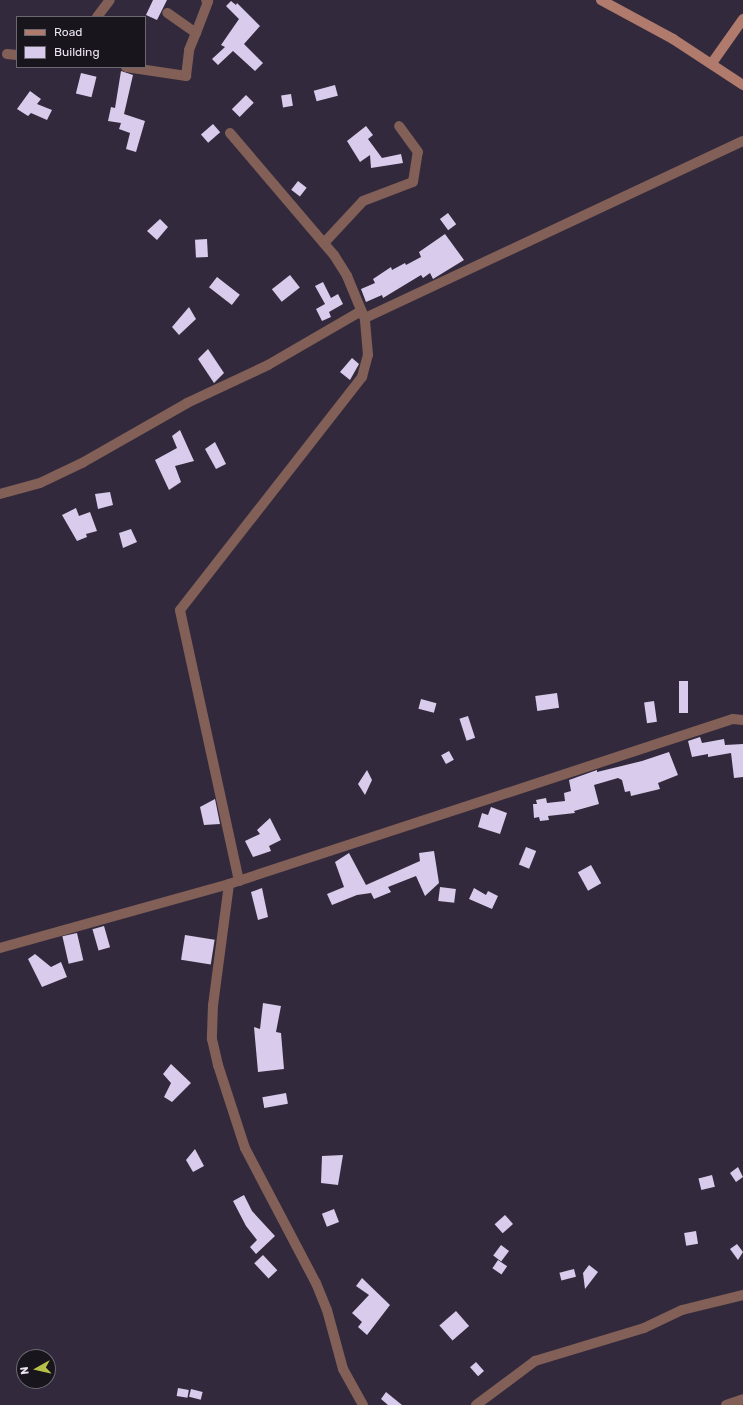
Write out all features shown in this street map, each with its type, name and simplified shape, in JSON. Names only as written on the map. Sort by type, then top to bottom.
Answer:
[{"type":"main road","points":[[601,0],[673,39],[712,63],[743,85]]},
{"type":"main road","points":[[712,63],[743,19]]},
{"type":"street","points":[[98,16],[110,0]]},
{"type":"street","points":[[133,68],[186,76],[189,50],[208,0]]},
{"type":"street","points":[[167,14],[196,33]]},
{"type":"street","points":[[6,54],[16,55]]},
{"type":"street","points":[[324,243],[363,201],[413,182],[418,152],[399,126]]},
{"type":"street","points":[[230,133],[324,243],[347,276],[363,315],[368,355],[362,377],[180,610],[234,882],[213,1006],[212,1038],[218,1065],[248,1153],[316,1283],[327,1310],[343,1369],[363,1405]]},
{"type":"street","points":[[0,494],[40,483],[82,463],[187,403],[268,365],[363,315],[743,141]]},
{"type":"street","points":[[0,948],[234,882],[732,719],[743,720]]},
{"type":"street","points":[[476,1405],[535,1361],[644,1328],[682,1310],[743,1295]]},
{"type":"street","points":[[726,1405],[743,1399]]},
{"type":"building","points":[[153,0],[167,0],[157,20],[146,15]]},
{"type":"building","points":[[231,1],[236,5],[237,3],[260,26],[244,44],[263,63],[255,71],[233,51],[218,65],[212,59],[225,47],[221,45],[239,19],[226,6]]},
{"type":"building","points":[[121,71],[133,75],[124,114],[145,121],[136,152],[126,149],[130,133],[119,129],[121,123],[108,121],[111,107],[115,108]]},
{"type":"building","points":[[81,73],[97,77],[91,97],[76,93]]},
{"type":"building","points":[[335,85],[338,96],[317,101],[314,91]]},
{"type":"building","points":[[30,91],[41,99],[37,104],[52,110],[47,120],[31,113],[28,116],[17,109]]},
{"type":"building","points":[[291,94],[293,106],[283,107],[281,96]]},
{"type":"building","points":[[246,95],[254,103],[240,117],[232,109]]},
{"type":"building","points":[[213,124],[220,132],[208,143],[201,134]]},
{"type":"building","points":[[366,126],[373,135],[368,139],[382,158],[401,154],[403,163],[371,168],[370,155],[360,162],[347,141]]},
{"type":"building","points":[[298,181],[307,188],[300,196],[291,190]]},
{"type":"building","points":[[448,213],[456,224],[448,230],[440,219]]},
{"type":"building","points":[[160,219],[168,227],[157,240],[147,231]]},
{"type":"building","points":[[445,234],[464,260],[433,279],[430,273],[423,278],[421,275],[383,298],[382,295],[366,302],[361,289],[375,283],[373,279],[391,267],[392,270],[421,257],[419,252]]},
{"type":"building","points":[[207,239],[208,257],[196,258],[195,240]]},
{"type":"building","points":[[290,275],[300,288],[282,302],[272,289]]},
{"type":"building","points":[[217,277],[240,295],[232,305],[209,287]]},
{"type":"building","points":[[323,282],[331,298],[338,294],[343,304],[329,312],[331,317],[322,321],[316,309],[325,304],[315,286]]},
{"type":"building","points":[[189,307],[196,319],[179,335],[172,327]]},
{"type":"building","points":[[208,349],[224,373],[214,383],[198,359]]},
{"type":"building","points":[[352,358],[359,364],[350,380],[340,372]]},
{"type":"building","points":[[180,430],[194,461],[175,466],[181,482],[169,490],[155,460],[177,448],[172,436]]},
{"type":"building","points":[[215,442],[226,464],[216,469],[205,449]]},
{"type":"building","points":[[110,492],[113,505],[98,509],[95,494]]},
{"type":"building","points":[[76,508],[79,516],[90,512],[97,531],[86,534],[87,537],[77,541],[62,515]]},
{"type":"building","points":[[131,529],[137,542],[123,548],[119,533]]},
{"type":"building","points":[[679,681],[688,681],[688,713],[679,713]]},
{"type":"building","points":[[557,693],[559,708],[537,711],[535,696]]},
{"type":"building","points":[[421,699],[436,703],[434,713],[418,709]]},
{"type":"building","points":[[654,701],[657,722],[647,723],[644,702]]},
{"type":"building","points":[[468,716],[475,738],[467,741],[459,719]]},
{"type":"building","points":[[700,737],[702,743],[724,739],[725,745],[743,744],[743,777],[734,778],[731,753],[708,757],[708,754],[692,757],[688,741]]},
{"type":"building","points":[[449,751],[454,760],[446,764],[441,755]]},
{"type":"building","points":[[669,752],[678,775],[658,783],[660,789],[631,796],[630,791],[625,792],[622,780],[618,778],[594,785],[599,804],[574,811],[575,813],[548,816],[549,820],[540,821],[539,817],[534,818],[533,804],[537,804],[536,800],[546,798],[547,803],[565,801],[564,793],[571,791],[569,780],[597,770],[597,772],[642,761]]},
{"type":"building","points":[[367,770],[372,780],[365,795],[358,784]]},
{"type":"building","points":[[215,799],[220,824],[204,825],[200,807]]},
{"type":"building","points":[[491,807],[507,813],[500,834],[478,827],[482,813],[488,815]]},
{"type":"building","points":[[270,818],[281,840],[269,846],[271,851],[253,857],[245,841],[260,834],[257,830]]},
{"type":"building","points":[[526,847],[536,851],[529,869],[519,865]]},
{"type":"building","points":[[434,851],[439,883],[425,896],[416,876],[388,887],[391,892],[374,899],[371,893],[357,895],[332,905],[327,894],[344,887],[335,862],[349,853],[366,885],[420,861],[419,853]]},
{"type":"building","points":[[591,865],[601,883],[588,891],[578,872]]},
{"type":"building","points":[[440,887],[456,889],[454,903],[438,901]]},
{"type":"building","points":[[262,888],[268,917],[258,920],[251,892]]},
{"type":"building","points":[[474,888],[486,895],[488,891],[498,896],[492,909],[469,899]]},
{"type":"building","points":[[104,926],[110,947],[99,950],[92,929]]},
{"type":"building","points":[[77,933],[83,960],[69,964],[62,936]]},
{"type":"building","points":[[185,935],[215,940],[211,964],[181,960]]},
{"type":"building","points":[[35,954],[51,967],[61,962],[67,977],[42,987],[28,959]]},
{"type":"building","points":[[263,1003],[281,1006],[276,1032],[281,1033],[284,1069],[258,1072],[254,1027],[260,1029]]},
{"type":"building","points":[[171,1064],[191,1083],[172,1102],[164,1097],[171,1083],[163,1074]]},
{"type":"building","points":[[286,1093],[288,1104],[264,1108],[262,1097]]},
{"type":"building","points":[[195,1149],[204,1166],[193,1172],[186,1160]]},
{"type":"building","points":[[343,1155],[338,1185],[321,1183],[322,1156]]},
{"type":"building","points":[[738,1167],[743,1177],[736,1182],[730,1173]]},
{"type":"building","points":[[712,1175],[715,1187],[701,1190],[698,1178]]},
{"type":"building","points":[[244,1195],[252,1211],[275,1236],[256,1254],[250,1247],[257,1240],[246,1226],[233,1201]]},
{"type":"building","points":[[334,1209],[339,1222],[327,1227],[322,1214]]},
{"type":"building","points":[[505,1215],[513,1224],[503,1233],[495,1224]]},
{"type":"building","points":[[696,1231],[698,1244],[686,1246],[684,1233]]},
{"type":"building","points":[[737,1244],[743,1252],[738,1260],[730,1249]]},
{"type":"building","points":[[501,1245],[509,1251],[501,1261],[493,1255]]},
{"type":"building","points":[[263,1255],[277,1270],[269,1279],[254,1263]]},
{"type":"building","points":[[498,1260],[507,1266],[502,1274],[492,1268]]},
{"type":"building","points":[[589,1265],[598,1272],[585,1289],[583,1273]]},
{"type":"building","points":[[574,1269],[576,1277],[561,1280],[559,1273]]},
{"type":"building","points":[[362,1278],[390,1305],[367,1335],[358,1327],[362,1322],[352,1313],[369,1295],[356,1286]]},
{"type":"building","points":[[456,1311],[469,1326],[453,1341],[439,1325]]},
{"type":"building","points":[[476,1362],[484,1371],[478,1376],[470,1367]]},
{"type":"building","points":[[178,1388],[189,1390],[187,1398],[177,1396]]},
{"type":"building","points":[[191,1389],[203,1392],[201,1400],[189,1397]]},
{"type":"building","points":[[386,1392],[402,1405],[388,1405],[381,1399]]}]
